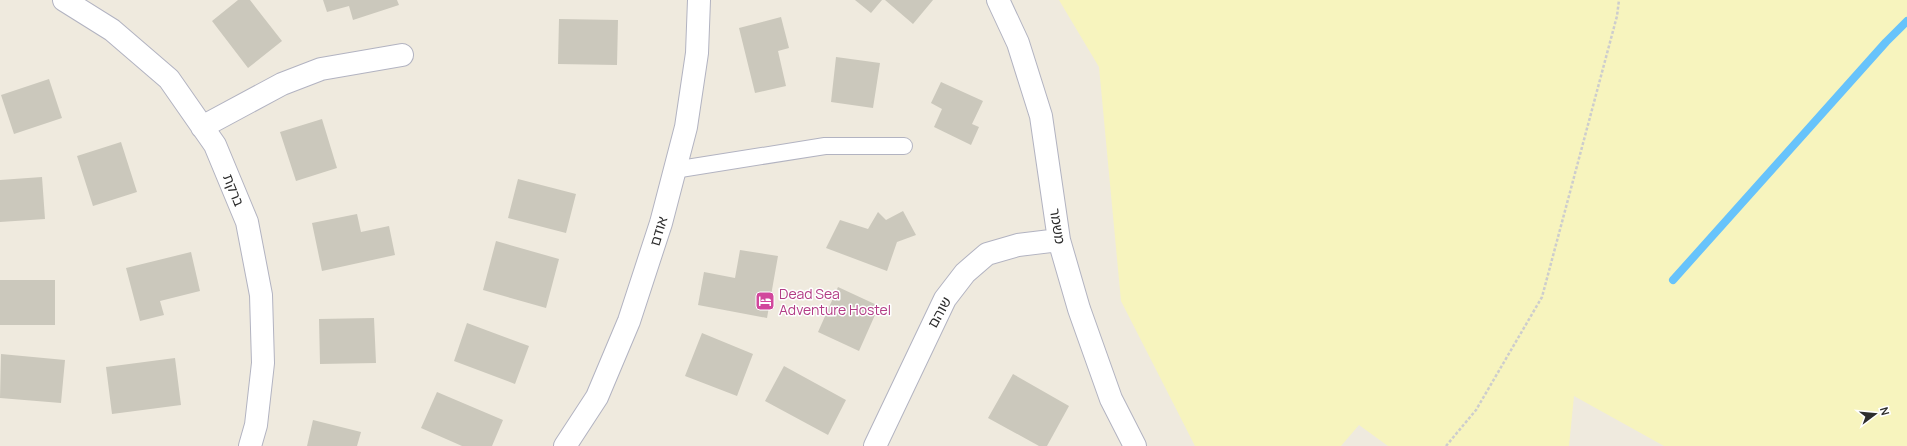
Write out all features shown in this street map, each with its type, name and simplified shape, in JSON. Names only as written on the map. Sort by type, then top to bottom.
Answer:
[{"type":"street","name":"אודם","points":[[565,446],[596,397],[630,321],[661,223],[686,127],[697,54],[698,0]]},
{"type":"street","name":"משמר","points":[[998,0],[1018,43],[1041,116],[1059,240],[1094,358],[1111,399],[1135,446]]},
{"type":"street","name":"ברקת","points":[[74,3],[112,30],[169,79],[215,146],[247,222],[261,295],[263,363],[256,425],[250,446]]},
{"type":"street","points":[[202,127],[282,84],[321,69],[402,55]]},
{"type":"street","name":"שוהם","points":[[875,446],[945,299],[965,273],[987,254],[1018,245],[1059,240]]},
{"type":"lane","points":[[674,170],[825,146],[904,146]]},
{"type":"path","points":[[1446,446],[1476,410],[1542,297],[1617,16],[1619,0]]},
{"type":"sand","points":[[1059,0],[1907,0],[1907,446],[1664,446],[1574,396],[1569,446],[1388,446],[1359,425],[1341,446],[1195,446],[1121,301],[1099,67]]},
{"type":"building","points":[[238,0],[250,0],[282,41],[248,68],[212,21]]},
{"type":"building","points":[[323,0],[397,0],[399,5],[353,20],[349,6],[327,12]]},
{"type":"building","points":[[855,0],[882,0],[871,13]]},
{"type":"building","points":[[885,0],[933,0],[913,24]]},
{"type":"building","points":[[781,17],[789,48],[778,51],[786,86],[755,93],[739,28]]},
{"type":"building","points":[[559,19],[618,20],[617,65],[558,64]]},
{"type":"building","points":[[836,57],[880,63],[873,108],[831,102]]},
{"type":"building","points":[[49,79],[62,118],[14,134],[1,95]]},
{"type":"building","points":[[941,82],[983,101],[972,124],[979,127],[971,145],[934,127],[942,109],[931,103]]},
{"type":"building","points":[[322,119],[337,168],[296,181],[280,132]]},
{"type":"building","points":[[121,142],[137,192],[93,206],[77,156]]},
{"type":"building","points":[[42,177],[45,219],[0,222],[0,180]]},
{"type":"building","points":[[518,179],[576,194],[566,233],[508,218]]},
{"type":"building","points":[[903,211],[916,235],[897,242],[887,271],[826,248],[840,220],[868,229],[878,212],[886,220]]},
{"type":"building","points":[[357,214],[361,232],[389,226],[395,255],[322,271],[312,223]]},
{"type":"building","points":[[496,241],[559,259],[546,308],[483,290]]},
{"type":"building","points":[[740,250],[778,256],[767,318],[698,305],[704,272],[735,278]]},
{"type":"building","points":[[191,252],[200,291],[160,301],[164,315],[140,321],[126,268]]},
{"type":"building","points":[[0,280],[55,280],[55,325],[0,325]]},
{"type":"building","points":[[838,287],[879,306],[859,351],[818,332]]},
{"type":"building","points":[[374,318],[376,363],[320,364],[319,319]]},
{"type":"building","points":[[467,323],[529,346],[515,384],[454,361]]},
{"type":"building","points":[[702,333],[753,354],[737,396],[685,376]]},
{"type":"building","points":[[1,354],[65,360],[61,403],[0,398]]},
{"type":"building","points":[[175,358],[181,405],[112,414],[106,367]]},
{"type":"building","points":[[784,366],[846,400],[828,435],[765,401]]},
{"type":"building","points":[[1013,374],[1069,406],[1047,446],[1039,446],[988,418]]},
{"type":"building","points":[[437,392],[503,420],[492,446],[462,446],[421,428]]},
{"type":"building","points":[[313,420],[361,432],[357,446],[307,446]]},
{"type":"waterway","points":[[1673,280],[1886,42],[1907,21]]},
{"type":"place","name":"Dead Sea Adventure Hostel","points":[[765,301]]}]
